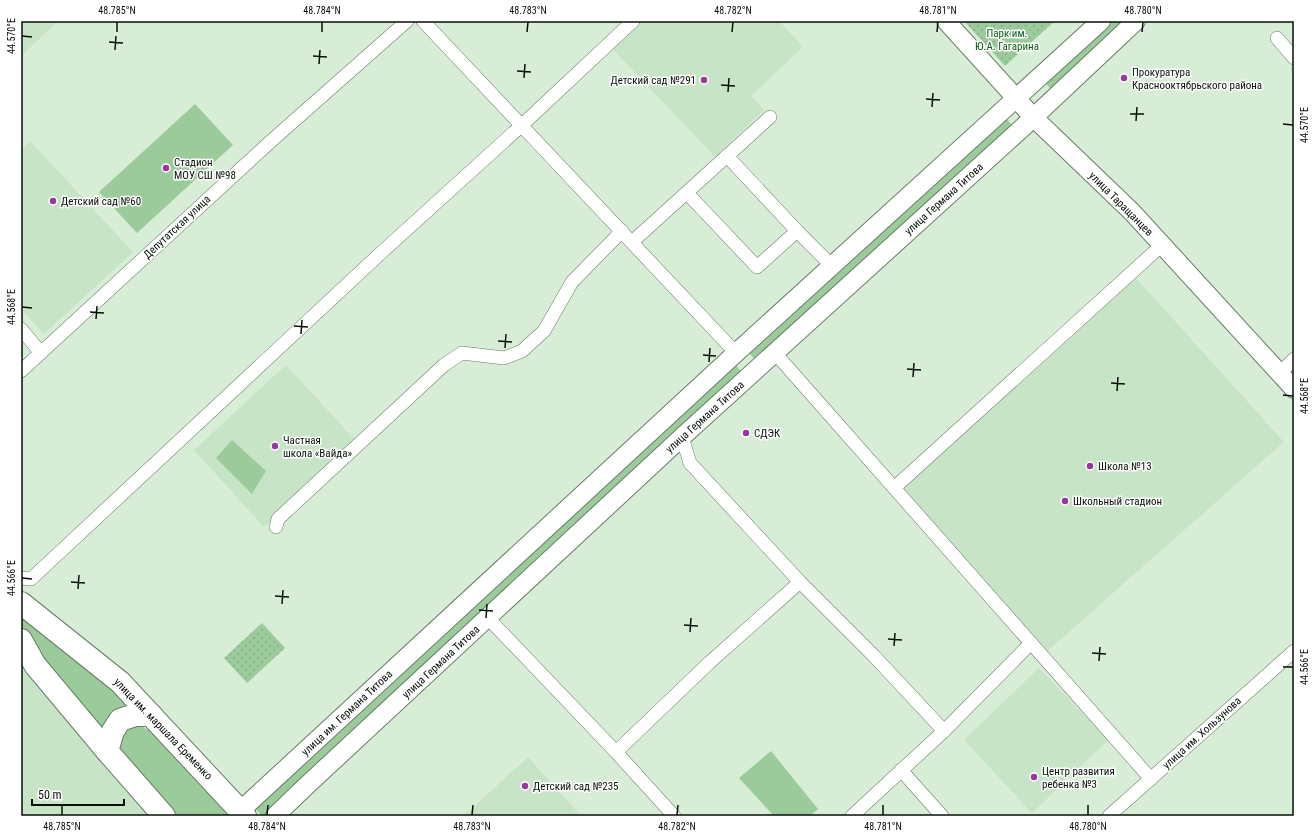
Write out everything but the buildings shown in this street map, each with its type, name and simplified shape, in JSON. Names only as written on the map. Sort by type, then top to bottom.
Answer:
[{"type":"highway","name":"улица им. маршала Еременко","points":[[21,603],[120,682],[242,813]]},
{"type":"highway","points":[[21,640],[35,665],[164,816]]},
{"type":"highway","points":[[108,751],[113,731],[120,720],[135,715],[151,715]]},
{"type":"street","name":"Депутатская улица","points":[[21,371],[270,142],[407,21]]},
{"type":"street","points":[[423,21],[632,242],[757,370]]},
{"type":"street","points":[[21,578],[31,579],[383,251],[522,125],[633,21]]},
{"type":"street","name":"улица Таращанцев","points":[[946,21],[1033,117],[1132,212],[1294,389]]},
{"type":"street","points":[[738,352],[1101,21]]},
{"type":"street","name":"улица Германа Титова","points":[[275,816],[682,437],[757,370],[1136,21]]},
{"type":"street","points":[[1278,38],[1294,58]]},
{"type":"street","points":[[632,242],[770,117]]},
{"type":"street","points":[[727,156],[832,266]]},
{"type":"street","points":[[687,193],[757,267],[797,231]]},
{"type":"street","points":[[276,526],[278,519],[444,365],[462,353],[504,358],[522,351],[544,331],[572,282],[622,231]]},
{"type":"street","points":[[894,488],[1162,245]]},
{"type":"street","points":[[21,329],[41,353]]},
{"type":"street","name":"улица им. Германа Титова","points":[[242,813],[290,765],[738,352]]},
{"type":"street","points":[[775,353],[1151,779]]},
{"type":"street","points":[[1280,373],[1294,359]]},
{"type":"street","points":[[682,437],[690,463],[800,582],[874,656],[944,731]]},
{"type":"street","points":[[616,752],[710,662],[800,582]]},
{"type":"street","points":[[488,618],[616,752],[674,816]]},
{"type":"street","points":[[852,816],[944,731],[1031,644]]},
{"type":"street","name":"улица им. Хользунова","points":[[1109,816],[1294,650]]},
{"type":"street","points":[[902,770],[942,816]]},
{"type":"shaded area","points":[[21,21],[58,21],[21,56]]},
{"type":"shaded area","name":"Детский сад №291","points":[[639,21],[779,21],[803,47],[751,96],[764,110],[715,157],[611,47]]},
{"type":"shaded area","name":"Детский сад №60","points":[[30,141],[133,252],[44,334],[21,309],[21,150]]},
{"type":"shaded area","name":"Школа №13","points":[[1136,278],[1284,442],[1044,654],[895,490]]},
{"type":"shaded area","name":"Частная школа «Вайда»","points":[[286,365],[357,442],[264,527],[194,450]]},
{"type":"shaded area","points":[[21,656],[152,816],[21,816]]},
{"type":"shaded area","name":"Центр развития ребенка №3","points":[[1039,668],[1108,740],[1032,813],[964,740]]},
{"type":"shaded area","name":"Детский сад №235","points":[[528,757],[581,816],[464,816]]},
{"type":"green space","name":"Парк им. Ю.А. Гагарина","points":[[964,21],[1055,21],[1005,66]]},
{"type":"green space","points":[[1112,21],[1129,21],[1052,91],[1045,82]]},
{"type":"green space","name":"Стадион МОУ СШ №98","points":[[195,104],[233,145],[137,233],[99,192]]},
{"type":"green space","points":[[1007,119],[1014,128],[758,363],[749,353]]},
{"type":"green space","points":[[735,364],[744,375],[267,816],[262,816],[255,808]]},
{"type":"green space","points":[[232,440],[266,471],[252,494],[216,458]]},
{"type":"green space","points":[[21,614],[132,708],[100,732],[61,682],[21,626]]},
{"type":"green space","points":[[262,623],[285,648],[247,683],[224,658]]},
{"type":"green space","points":[[139,725],[150,731],[230,816],[178,816],[121,752],[119,740],[125,730]]},
{"type":"green space","points":[[771,751],[818,809],[810,816],[774,816],[739,778]]},
{"type":"place","name":"Прокуратура Краснооктябрьского района","points":[[1124,78]]},
{"type":"place","name":"Детский сад №291","points":[[704,80]]},
{"type":"place","name":"Стадион МОУ СШ №98","points":[[166,168]]},
{"type":"place","name":"Детский сад №60","points":[[53,201]]},
{"type":"place","name":"СДЭК","points":[[746,433]]},
{"type":"place","name":"Частная школа «Вайда»","points":[[275,446]]},
{"type":"place","name":"Школа №13","points":[[1090,466]]},
{"type":"place","name":"Школьный стадион","points":[[1065,501]]},
{"type":"place","name":"Центр развития ребенка №3","points":[[1034,777]]},
{"type":"place","name":"Детский сад №235","points":[[525,786]]}]
